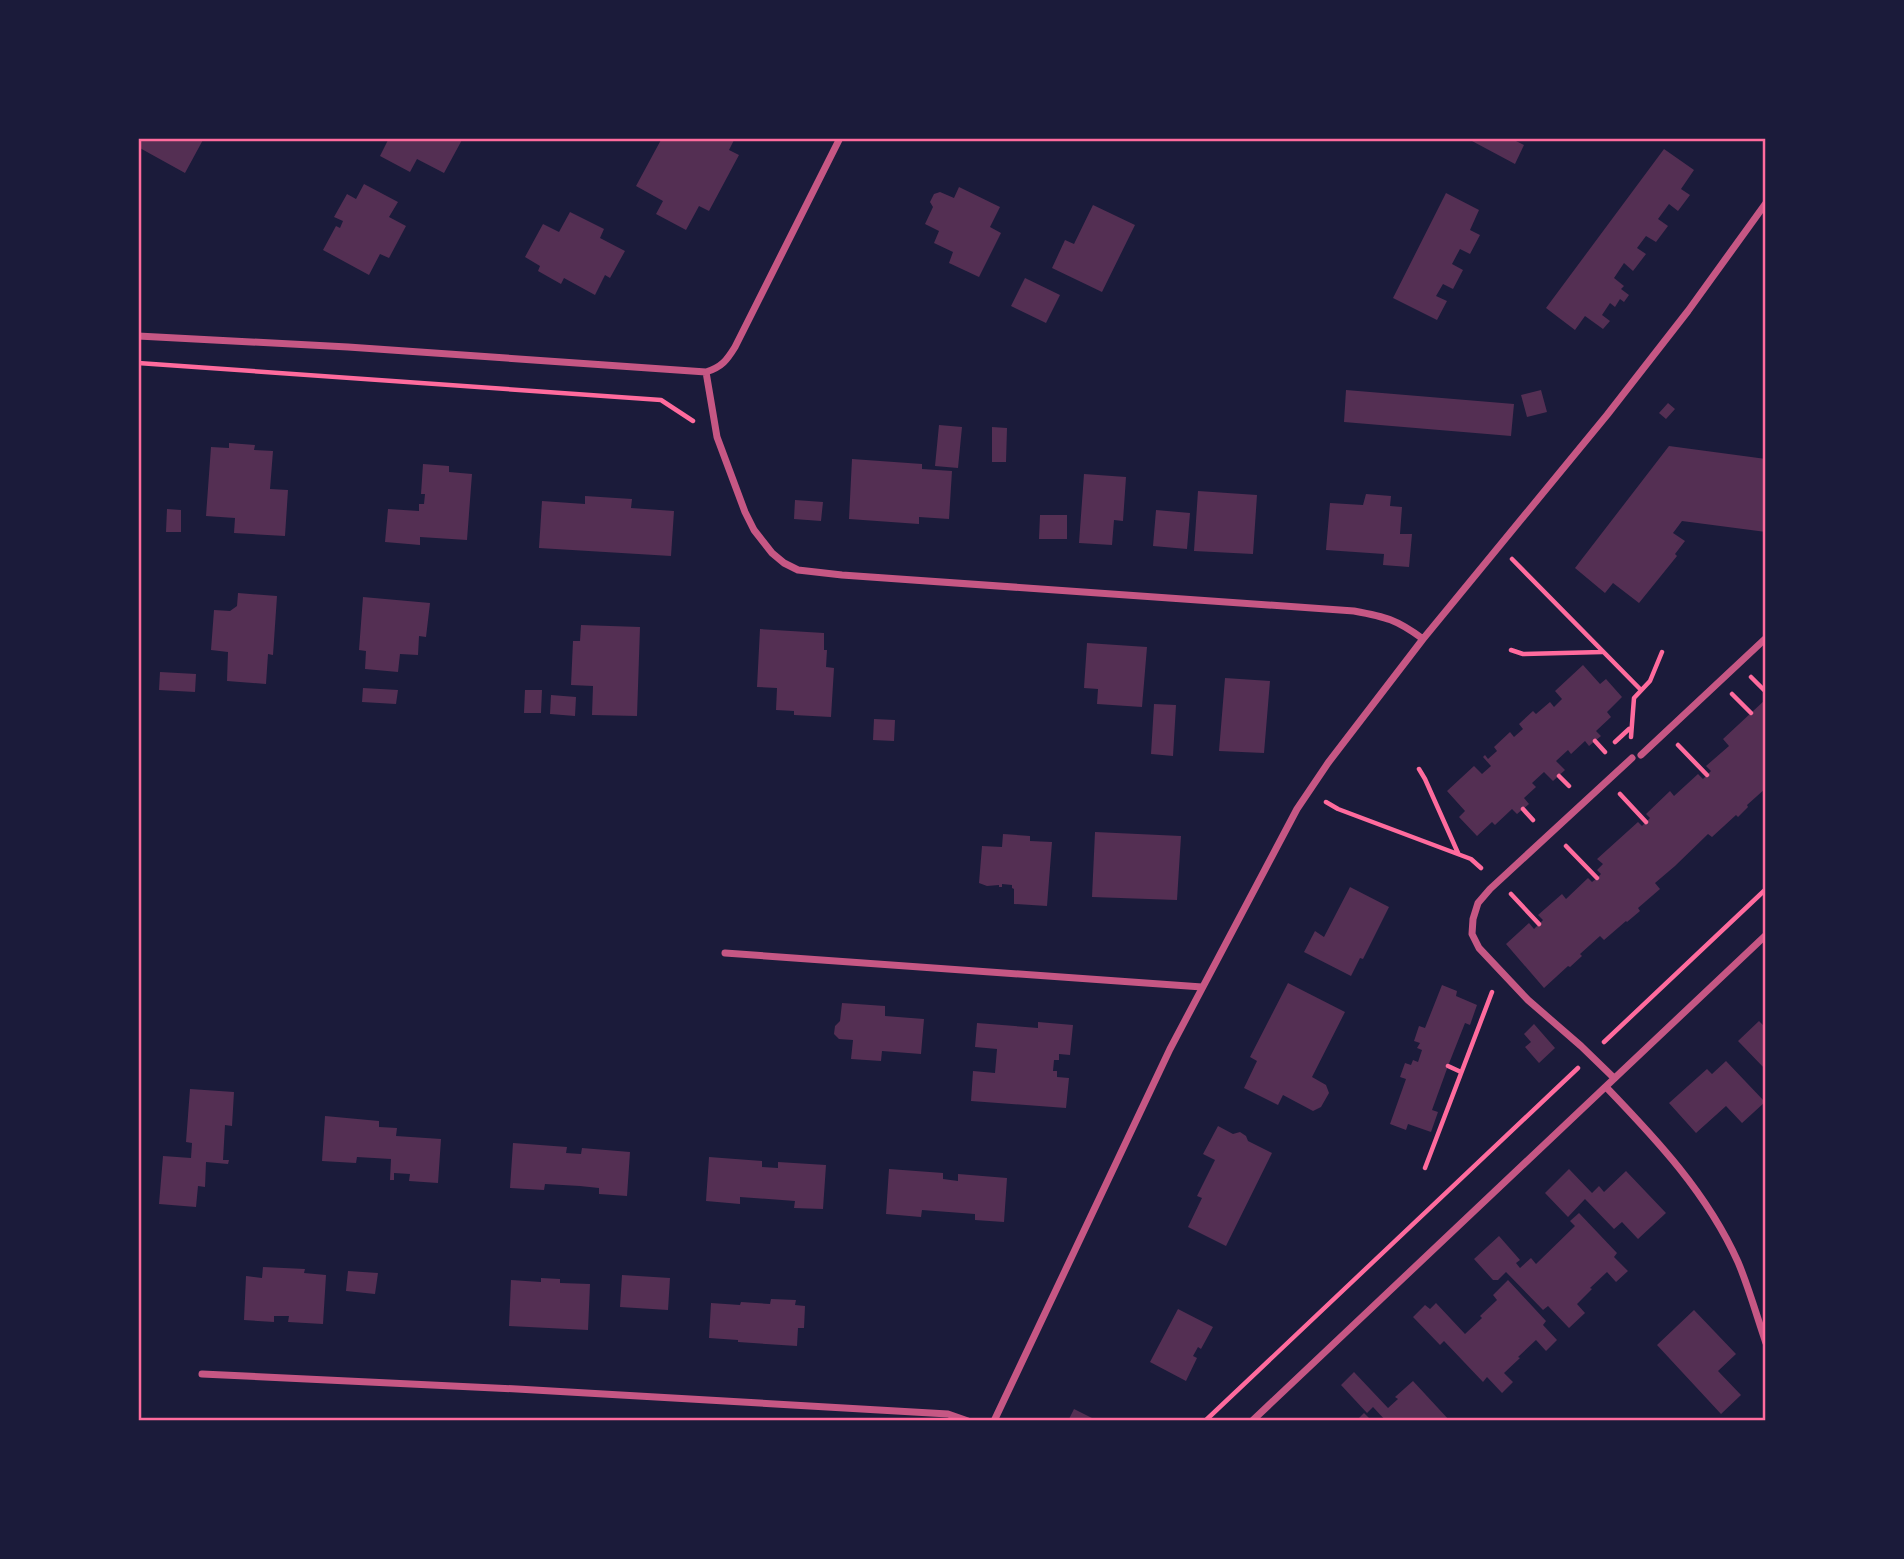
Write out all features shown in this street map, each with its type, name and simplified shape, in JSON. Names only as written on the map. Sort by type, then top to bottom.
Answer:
[{"type":"street","points":[[138,336],[348,347],[706,372],[717,369],[736,347],[840,138]]},
{"type":"street","points":[[994,1421],[1111,1172],[1202,987],[1297,809],[1328,763],[1423,639],[1688,311],[1766,203]]},
{"type":"street","points":[[706,372],[718,437],[745,512],[754,530],[772,553],[798,570],[1354,611],[1390,618],[1405,625],[1423,639]]},
{"type":"street","points":[[1641,755],[1766,638]]},
{"type":"street","points":[[1614,1078],[1528,1000],[1479,947],[1472,933],[1478,902],[1632,758]]},
{"type":"street","points":[[1252,1421],[1766,935]]},
{"type":"street","points":[[725,953],[1202,987]]},
{"type":"street","points":[[1606,1087],[1694,1184],[1739,1264],[1766,1343]]},
{"type":"street","points":[[202,1374],[934,1413],[948,1414],[968,1421]]},
{"type":"path","points":[[138,363],[660,400],[718,437]]},
{"type":"path","points":[[1512,559],[1641,690]]},
{"type":"path","points":[[1511,650],[1523,654],[1603,652]]},
{"type":"path","points":[[1748,673],[1766,692]]},
{"type":"path","points":[[1732,694],[1751,713]]},
{"type":"path","points":[[1596,761],[1630,729]]},
{"type":"path","points":[[1595,741],[1605,752]]},
{"type":"path","points":[[1684,751],[1707,775]]},
{"type":"path","points":[[1419,769],[1458,854]]},
{"type":"path","points":[[1559,776],[1569,786]]},
{"type":"path","points":[[1560,795],[1578,778]]},
{"type":"path","points":[[1619,793],[1646,822]]},
{"type":"path","points":[[1326,802],[1338,809],[1471,859],[1481,869],[1487,863]]},
{"type":"path","points":[[1523,809],[1533,820]]},
{"type":"path","points":[[1524,829],[1542,811]]},
{"type":"path","points":[[1564,844],[1597,878]]},
{"type":"path","points":[[1601,1045],[1766,889]]},
{"type":"path","points":[[1511,894],[1539,924]]},
{"type":"path","points":[[1425,1168],[1495,984],[1505,975]]},
{"type":"path","points":[[1205,1421],[1581,1065]]},
{"type":"path","points":[[1448,1066],[1461,1072]]},
{"type":"building","points":[[138,138],[204,138],[185,173],[138,147]]},
{"type":"building","points":[[389,138],[463,138],[444,173],[417,159],[410,172],[380,156]]},
{"type":"building","points":[[662,138],[735,138],[729,150],[739,155],[709,211],[699,206],[686,230],[656,214],[663,201],[636,186]]},
{"type":"building","points":[[1473,138],[1515,138],[1514,140],[1524,145],[1515,164],[1472,141]]},
{"type":"building","points":[[1664,149],[1694,170],[1681,189],[1690,195],[1678,211],[1669,204],[1658,219],[1668,226],[1656,242],[1646,236],[1637,248],[1646,254],[1633,271],[1624,263],[1614,278],[1624,286],[1621,289],[1629,295],[1624,302],[1620,299],[1615,307],[1610,303],[1602,315],[1610,321],[1603,329],[1585,316],[1575,330],[1546,308]]},
{"type":"building","points":[[364,184],[398,202],[389,217],[406,226],[389,258],[380,254],[369,275],[323,250],[336,226],[340,228],[343,221],[334,217],[347,194],[356,199]]},
{"type":"building","points":[[959,187],[1000,207],[990,227],[1001,233],[979,277],[949,263],[953,252],[934,243],[939,231],[925,224],[933,207],[930,202],[934,194],[940,192],[954,198]]},
{"type":"building","points":[[1446,193],[1479,210],[1470,230],[1480,235],[1470,254],[1460,249],[1452,264],[1463,270],[1453,289],[1443,284],[1436,296],[1447,301],[1437,320],[1393,298]]},
{"type":"building","points":[[1093,205],[1135,225],[1102,292],[1052,268],[1065,240],[1074,244]]},
{"type":"building","points":[[570,212],[604,229],[600,238],[625,251],[610,278],[605,275],[595,295],[564,278],[561,284],[538,271],[540,266],[525,257],[543,224],[559,232]]},
{"type":"building","points":[[1025,278],[1060,295],[1046,323],[1011,306]]},
{"type":"building","points":[[1346,390],[1514,404],[1511,436],[1344,422]]},
{"type":"building","points":[[1541,390],[1547,412],[1527,417],[1521,395]]},
{"type":"building","points":[[1668,403],[1675,409],[1666,419],[1659,413]]},
{"type":"building","points":[[939,425],[962,427],[958,468],[935,466]]},
{"type":"building","points":[[992,427],[1007,428],[1006,462],[992,462]]},
{"type":"building","points":[[229,443],[255,445],[254,450],[273,451],[270,489],[288,490],[285,536],[234,533],[235,518],[206,516],[211,447],[229,448]]},
{"type":"building","points":[[1669,446],[1766,459],[1766,532],[1682,521],[1673,533],[1685,541],[1675,554],[1677,556],[1639,603],[1613,583],[1605,593],[1575,568]]},
{"type":"building","points":[[852,459],[922,464],[922,469],[952,471],[949,519],[919,517],[919,524],[849,519]]},
{"type":"building","points":[[423,464],[449,466],[449,472],[472,474],[467,540],[420,537],[420,545],[385,542],[388,509],[419,511],[419,504],[424,504],[425,494],[421,494]]},
{"type":"building","points":[[1084,474],[1126,477],[1123,521],[1114,520],[1112,545],[1079,543]]},
{"type":"building","points":[[1198,491],[1257,495],[1253,554],[1194,551]]},
{"type":"building","points":[[1366,494],[1391,496],[1390,506],[1402,507],[1400,534],[1412,534],[1409,567],[1383,565],[1384,554],[1326,550],[1330,503],[1363,505]]},
{"type":"building","points":[[585,496],[632,499],[631,508],[674,511],[671,556],[539,548],[542,501],[585,504]]},
{"type":"building","points":[[795,500],[823,502],[821,521],[794,519]]},
{"type":"building","points":[[167,509],[181,510],[181,532],[166,532]]},
{"type":"building","points":[[1156,510],[1190,513],[1187,549],[1153,546]]},
{"type":"building","points":[[1040,515],[1067,515],[1067,539],[1039,539]]},
{"type":"building","points":[[238,593],[277,596],[273,655],[268,654],[266,684],[227,681],[228,652],[211,650],[214,610],[230,611],[237,606]]},
{"type":"building","points":[[363,597],[430,603],[426,637],[419,636],[418,655],[400,654],[398,672],[365,669],[366,651],[359,650]]},
{"type":"building","points":[[581,625],[640,627],[637,716],[592,715],[593,686],[571,685],[573,641],[580,641]]},
{"type":"building","points":[[760,629],[824,633],[826,667],[834,668],[831,717],[794,715],[794,711],[776,710],[777,688],[757,687]]},
{"type":"building","points":[[1087,643],[1147,647],[1142,707],[1097,704],[1098,689],[1084,688]]},
{"type":"building","points":[[1583,665],[1600,684],[1606,679],[1622,697],[1607,712],[1611,717],[1596,731],[1601,736],[1589,746],[1585,741],[1571,754],[1568,750],[1556,761],[1565,770],[1553,781],[1544,772],[1532,783],[1536,787],[1524,798],[1529,804],[1517,814],[1512,809],[1495,825],[1492,822],[1477,836],[1459,817],[1465,811],[1447,791],[1474,766],[1482,774],[1491,766],[1483,757],[1485,755],[1488,759],[1497,751],[1494,747],[1510,732],[1514,737],[1523,729],[1519,724],[1533,711],[1536,714],[1550,702],[1554,707],[1562,699],[1555,691]]},
{"type":"building","points":[[160,672],[196,674],[195,692],[159,690]]},
{"type":"building","points":[[1225,678],[1270,681],[1264,753],[1219,751]]},
{"type":"building","points":[[363,688],[398,690],[396,704],[362,702]]},
{"type":"building","points":[[525,690],[542,690],[541,713],[524,713]]},
{"type":"building","points":[[551,695],[576,697],[575,716],[550,714]]},
{"type":"building","points":[[1766,699],[1766,788],[1738,817],[1736,815],[1712,837],[1708,834],[1655,883],[1660,889],[1638,908],[1640,911],[1604,940],[1600,936],[1580,954],[1582,956],[1544,988],[1506,944],[1529,923],[1534,929],[1543,920],[1538,915],[1562,894],[1566,899],[1588,878],[1592,882],[1597,878],[1601,874],[1597,870],[1603,864],[1597,859],[1638,822],[1642,826],[1650,818],[1646,814],[1670,791],[1674,796],[1698,774],[1703,779],[1711,771],[1706,766],[1729,746],[1723,739]]},
{"type":"building","points":[[1154,704],[1176,705],[1173,756],[1151,754]]},
{"type":"building","points":[[874,719],[895,720],[894,741],[873,740]]},
{"type":"building","points":[[1095,832],[1181,836],[1177,900],[1092,897]]},
{"type":"building","points":[[1003,834],[1030,836],[1030,841],[1052,842],[1047,906],[1014,904],[1012,885],[1002,884],[1002,887],[999,887],[979,883],[982,846],[1002,847]]},
{"type":"building","points":[[1350,887],[1389,907],[1363,959],[1360,958],[1351,976],[1304,952],[1315,931],[1324,937]]},
{"type":"building","points":[[1288,983],[1345,1012],[1312,1077],[1326,1085],[1329,1093],[1321,1107],[1313,1111],[1283,1095],[1278,1105],[1244,1088],[1257,1061],[1250,1057]]},
{"type":"building","points":[[1442,985],[1457,991],[1456,996],[1477,1005],[1470,1025],[1465,1023],[1432,1110],[1438,1112],[1431,1132],[1408,1124],[1406,1130],[1390,1124],[1406,1079],[1400,1077],[1405,1063],[1411,1065],[1413,1060],[1418,1062],[1422,1050],[1417,1048],[1420,1043],[1414,1041],[1419,1026],[1425,1028]]},
{"type":"building","points":[[842,1003],[885,1006],[885,1016],[924,1019],[921,1054],[882,1051],[881,1061],[851,1059],[853,1040],[839,1039],[834,1034],[835,1026],[840,1021]]},
{"type":"building","points":[[1759,1021],[1766,1025],[1766,1070],[1738,1041]]},
{"type":"building","points":[[1038,1022],[1073,1025],[1070,1055],[1059,1054],[1059,1060],[1054,1060],[1053,1071],[1057,1071],[1057,1077],[1069,1078],[1066,1108],[971,1101],[973,1071],[995,1073],[997,1049],[975,1047],[977,1023],[1038,1028]]},
{"type":"building","points":[[1534,1024],[1555,1048],[1539,1063],[1525,1047],[1531,1042],[1524,1034]]},
{"type":"building","points":[[1726,1061],[1765,1102],[1742,1123],[1726,1106],[1696,1133],[1669,1103],[1707,1069],[1712,1074]]},
{"type":"building","points":[[190,1089],[234,1092],[232,1126],[225,1125],[223,1160],[229,1160],[228,1164],[206,1162],[205,1187],[198,1186],[196,1207],[159,1204],[163,1156],[191,1158],[192,1143],[186,1142]]},
{"type":"building","points":[[325,1116],[379,1121],[379,1127],[397,1128],[396,1136],[441,1139],[438,1183],[409,1181],[410,1174],[394,1173],[394,1180],[390,1180],[391,1159],[357,1157],[356,1163],[322,1161]]},
{"type":"building","points":[[1218,1126],[1233,1134],[1240,1132],[1248,1141],[1272,1153],[1226,1246],[1188,1227],[1202,1198],[1197,1196],[1215,1160],[1203,1154]]},
{"type":"building","points":[[513,1143],[567,1147],[566,1153],[581,1154],[582,1148],[630,1152],[627,1196],[599,1194],[599,1188],[580,1186],[545,1184],[544,1190],[510,1188]]},
{"type":"building","points":[[709,1157],[762,1161],[762,1167],[778,1168],[778,1162],[826,1165],[823,1209],[794,1208],[795,1201],[740,1197],[740,1204],[706,1201]]},
{"type":"building","points":[[889,1169],[943,1173],[943,1179],[958,1181],[958,1174],[1007,1178],[1004,1222],[975,1220],[975,1214],[922,1210],[921,1217],[886,1214]]},
{"type":"building","points":[[1569,1169],[1592,1193],[1599,1186],[1604,1192],[1626,1171],[1666,1213],[1638,1239],[1622,1222],[1614,1229],[1585,1199],[1568,1217],[1545,1193]]},
{"type":"building","points":[[1579,1213],[1617,1253],[1614,1257],[1628,1271],[1616,1282],[1607,1272],[1590,1288],[1592,1289],[1577,1304],[1585,1313],[1569,1328],[1548,1306],[1543,1310],[1506,1272],[1498,1280],[1493,1280],[1474,1259],[1499,1236],[1520,1260],[1516,1263],[1520,1268],[1531,1258],[1536,1264],[1575,1226],[1570,1221]]},
{"type":"building","points":[[263,1267],[305,1269],[304,1273],[326,1275],[323,1324],[288,1322],[289,1316],[274,1316],[274,1322],[244,1320],[246,1276],[262,1278]]},
{"type":"building","points":[[348,1271],[378,1273],[375,1294],[346,1291]]},
{"type":"building","points":[[622,1275],[670,1278],[668,1310],[620,1307]]},
{"type":"building","points":[[541,1278],[560,1279],[560,1283],[590,1284],[588,1330],[509,1326],[511,1280],[541,1282]]},
{"type":"building","points":[[1508,1280],[1546,1321],[1543,1325],[1557,1340],[1546,1351],[1536,1340],[1518,1357],[1520,1358],[1504,1373],[1513,1382],[1502,1393],[1487,1377],[1483,1382],[1444,1341],[1440,1345],[1413,1317],[1425,1305],[1430,1309],[1436,1303],[1465,1334],[1497,1300],[1493,1295]]},
{"type":"building","points":[[771,1299],[796,1300],[795,1305],[805,1306],[804,1328],[798,1328],[797,1346],[709,1338],[711,1303],[770,1304]]},
{"type":"building","points":[[1178,1309],[1213,1327],[1201,1349],[1198,1347],[1193,1356],[1197,1358],[1186,1381],[1150,1362]]},
{"type":"building","points":[[1694,1310],[1736,1354],[1718,1371],[1741,1395],[1721,1414],[1657,1345]]},
{"type":"building","points":[[1354,1372],[1388,1408],[1398,1399],[1395,1397],[1413,1381],[1450,1421],[1386,1421],[1373,1407],[1367,1413],[1341,1385]]},
{"type":"building","points":[[1074,1409],[1098,1421],[1068,1421]]},
{"type":"building","points":[[1364,1413],[1372,1421],[1356,1421]]}]
